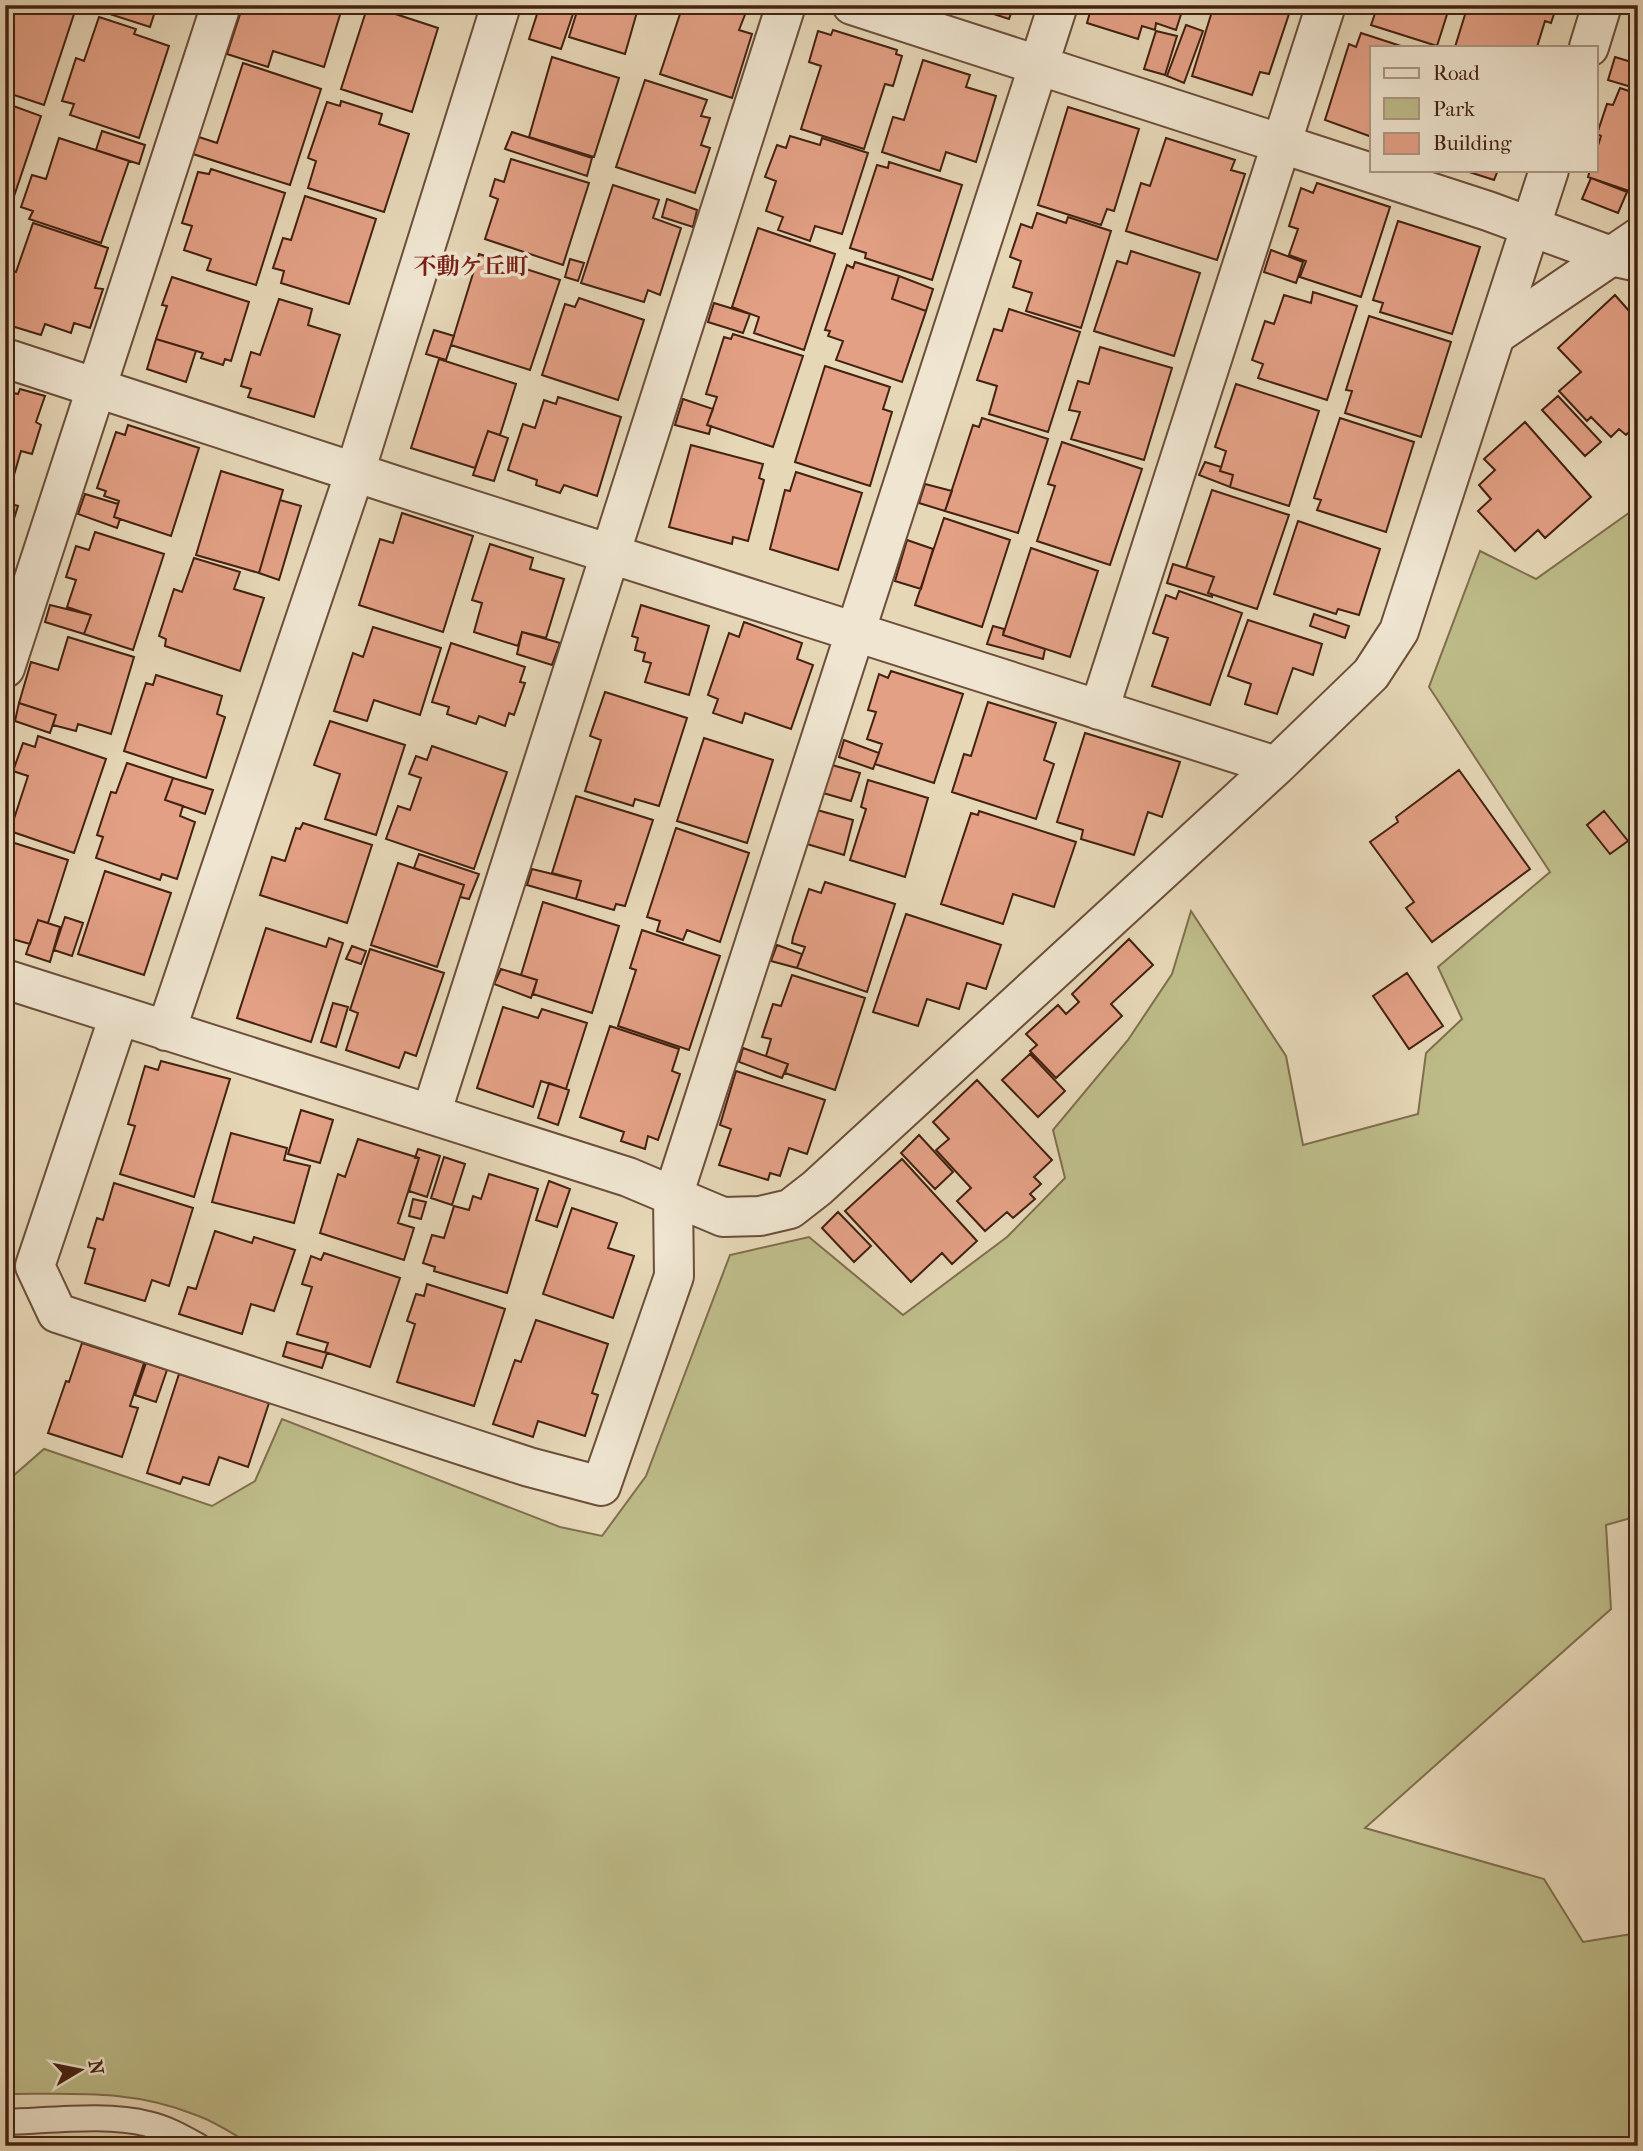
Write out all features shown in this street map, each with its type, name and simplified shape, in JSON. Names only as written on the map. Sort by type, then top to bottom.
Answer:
[{"type":"street","points":[[5,668],[221,5]]},
{"type":"street","points":[[166,1031],[355,472],[501,5]]},
{"type":"street","points":[[431,1114],[786,5]]},
{"type":"street","points":[[852,5],[1531,227],[1629,252]]},
{"type":"street","points":[[119,1016],[35,1266],[57,1313],[529,1467],[601,1486],[674,1276],[673,1196],[1058,5]]},
{"type":"street","points":[[1099,710],[1326,5]]},
{"type":"street","points":[[1588,46],[1602,5]]},
{"type":"street","points":[[5,979],[628,1177],[723,1217],[760,1216],[790,1209],[817,1188],[1276,766],[1371,674],[1399,631],[1548,172]]},
{"type":"street","points":[[1497,334],[1629,252]]},
{"type":"street","points":[[5,358],[1276,766]]},
{"type":"lane","points":[[5,2122],[91,2119],[146,2123],[169,2130],[198,2146]]},
{"type":"green space","points":[[1633,510],[1638,514],[1638,1516],[1606,1525],[1611,1609],[1365,1828],[1544,1879],[1583,1942],[1638,1933],[1638,2146],[253,2146],[203,2118],[148,2101],[102,2095],[5,2094],[5,1483],[44,1449],[212,1506],[255,1481],[282,1419],[560,1527],[602,1536],[646,1476],[730,1255],[809,1237],[903,1315],[1007,1237],[1065,1178],[1053,1130],[1128,1040],[1172,974],[1191,911],[1286,1056],[1303,1145],[1418,1114],[1426,1053],[1462,1019],[1438,967],[1550,872],[1429,687],[1480,551],[1536,579]]},
{"type":"building","points":[[5,5],[58,5],[75,11],[44,105],[5,92]]},
{"type":"building","points":[[99,5],[157,5],[150,27],[97,10]]},
{"type":"building","points":[[243,5],[343,5],[324,67],[273,51],[268,67],[227,54]]},
{"type":"building","points":[[368,5],[438,28],[412,112],[341,89]]},
{"type":"building","points":[[540,5],[573,14],[561,49],[529,39]]},
{"type":"building","points":[[579,5],[639,5],[625,54],[569,37]]},
{"type":"building","points":[[683,5],[727,5],[746,12],[739,30],[752,34],[732,98],[660,74]]},
{"type":"building","points":[[966,5],[1014,5],[1009,19]]},
{"type":"building","points":[[1092,5],[1184,5],[1176,30],[1156,23],[1155,30],[1142,26],[1138,39],[1087,23]]},
{"type":"building","points":[[1214,5],[1284,5],[1291,8],[1269,74],[1260,72],[1252,95],[1192,76]]},
{"type":"building","points":[[1378,5],[1450,5],[1437,46],[1371,25]]},
{"type":"building","points":[[1468,5],[1557,5],[1551,23],[1545,21],[1537,46],[1455,46]]},
{"type":"building","points":[[99,17],[136,29],[134,34],[169,46],[139,138],[70,115],[74,104],[62,101],[76,58],[84,61]]},
{"type":"building","points":[[1186,25],[1203,31],[1184,83],[1167,76]]},
{"type":"building","points":[[833,30],[897,50],[896,54],[902,56],[893,86],[885,84],[864,149],[801,129],[821,66],[809,62],[818,31],[831,35]]},
{"type":"building","points":[[1156,31],[1177,36],[1165,75],[1144,69]]},
{"type":"building","points":[[1361,33],[1401,46],[1370,46],[1370,136],[1325,120],[1349,44],[1356,47]]},
{"type":"building","points":[[552,57],[619,78],[594,157],[529,137]]},
{"type":"building","points":[[1615,57],[1638,64],[1638,89],[1608,80]]},
{"type":"building","points":[[923,60],[970,75],[966,87],[996,96],[976,162],[946,152],[940,171],[882,152],[893,117],[904,120]]},
{"type":"building","points":[[243,63],[321,89],[290,185],[193,154],[199,137],[217,143]]},
{"type":"building","points":[[645,80],[707,100],[701,116],[710,118],[701,145],[710,148],[695,193],[616,167]]},
{"type":"building","points":[[1620,88],[1638,94],[1638,194],[1588,177],[1589,172],[1598,172],[1598,146],[1601,136],[1598,131],[1607,104],[1613,105]]},
{"type":"building","points":[[341,101],[382,114],[379,124],[409,134],[384,212],[308,188],[316,161],[308,158],[327,102],[340,106]]},
{"type":"building","points":[[5,103],[41,116],[9,211],[5,210]]},
{"type":"building","points":[[1068,107],[1139,129],[1114,211],[1107,209],[1101,225],[1038,205]]},
{"type":"building","points":[[102,131],[145,145],[139,164],[96,150]]},
{"type":"building","points":[[512,132],[592,158],[587,176],[505,149]]},
{"type":"building","points":[[790,136],[820,145],[822,138],[868,153],[842,234],[815,226],[810,241],[778,230],[783,217],[766,211],[776,181],[765,177],[777,145],[786,148]]},
{"type":"building","points":[[59,138],[129,161],[101,243],[29,219],[33,211],[21,207],[32,175],[46,179]]},
{"type":"building","points":[[1166,138],[1235,160],[1231,170],[1245,174],[1217,260],[1126,231],[1141,183],[1150,186]]},
{"type":"building","points":[[511,159],[589,183],[563,265],[485,239],[498,199],[490,196],[495,179],[504,182]]},
{"type":"building","points":[[889,162],[962,185],[932,280],[865,258],[866,253],[850,248],[877,165],[888,168]]},
{"type":"building","points":[[211,169],[285,193],[256,285],[207,270],[211,259],[184,250],[192,226],[182,223],[198,172],[209,174]]},
{"type":"building","points":[[1469,172],[1497,172],[1494,180]]},
{"type":"building","points":[[1591,178],[1627,192],[1618,213],[1582,199]]},
{"type":"building","points":[[1317,183],[1390,207],[1361,297],[1300,277],[1306,261],[1289,255],[1298,229],[1289,226],[1301,188],[1313,193]]},
{"type":"building","points":[[613,185],[659,200],[653,218],[681,228],[660,295],[648,290],[644,302],[581,283]]},
{"type":"building","points":[[305,196],[376,219],[349,304],[281,283],[284,271],[273,268],[283,238],[291,240]]},
{"type":"building","points":[[667,199],[697,210],[693,227],[662,217]]},
{"type":"building","points":[[1037,213],[1066,223],[1068,217],[1111,231],[1081,328],[1026,311],[1032,293],[1013,287],[1021,261],[1010,257],[1021,224],[1032,228]]},
{"type":"building","points":[[1398,221],[1480,247],[1452,334],[1380,312],[1383,303],[1373,300]]},
{"type":"building","points":[[33,223],[108,248],[95,288],[103,289],[90,328],[74,323],[71,333],[45,324],[41,335],[5,324],[9,304],[5,303],[5,277],[8,269],[16,272]]},
{"type":"building","points":[[758,228],[835,254],[804,350],[754,333],[759,317],[732,307]]},
{"type":"building","points":[[1271,250],[1303,262],[1296,283],[1264,272]]},
{"type":"building","points":[[1131,251],[1200,273],[1174,356],[1094,331],[1117,261],[1127,264]]},
{"type":"building","points":[[479,254],[560,280],[530,370],[451,345]]},
{"type":"building","points":[[570,259],[584,263],[578,281],[565,277]]},
{"type":"building","points":[[855,262],[899,276],[892,299],[926,311],[902,382],[836,360],[843,341],[828,336],[830,331],[825,330],[847,265],[853,268]]},
{"type":"building","points":[[899,276],[933,289],[926,311],[892,299]]},
{"type":"building","points":[[172,277],[249,302],[231,361],[225,359],[223,365],[201,358],[203,353],[156,339],[167,306],[162,305]]},
{"type":"building","points":[[1313,292],[1357,306],[1327,400],[1258,378],[1263,364],[1252,360],[1265,321],[1274,324],[1284,295],[1311,303]]},
{"type":"building","points":[[1615,295],[1630,312],[1638,305],[1638,433],[1633,428],[1626,435],[1619,429],[1611,437],[1591,417],[1587,421],[1559,391],[1581,372],[1558,348]]},
{"type":"building","points":[[579,298],[644,320],[618,400],[542,375],[565,304],[575,307]]},
{"type":"building","points":[[279,299],[312,309],[308,325],[340,335],[314,417],[248,397],[251,389],[241,386],[251,352],[260,355]]},
{"type":"building","points":[[714,303],[750,314],[743,333],[708,322]]},
{"type":"building","points":[[1009,309],[1080,332],[1048,432],[989,414],[997,386],[977,380],[994,329],[1002,331]]},
{"type":"building","points":[[1369,316],[1451,342],[1421,437],[1345,413],[1352,391],[1346,390]]},
{"type":"building","points":[[434,330],[454,336],[446,360],[426,354]]},
{"type":"building","points":[[733,334],[803,356],[773,447],[707,425],[717,397],[706,394],[724,337],[731,339]]},
{"type":"building","points":[[156,339],[196,351],[186,382],[147,369]]},
{"type":"building","points":[[1100,347],[1172,368],[1144,460],[1071,439],[1080,412],[1069,410],[1078,381],[1089,384]]},
{"type":"building","points":[[439,359],[516,384],[500,435],[488,431],[475,468],[411,448]]},
{"type":"building","points":[[825,366],[890,387],[883,409],[892,412],[870,486],[795,462]]},
{"type":"building","points":[[1236,384],[1319,411],[1289,506],[1230,487],[1233,475],[1220,471],[1226,451],[1215,447]]},
{"type":"building","points":[[20,389],[45,396],[36,422],[41,425],[32,454],[21,451],[9,492],[5,490],[5,391],[18,394]]},
{"type":"building","points":[[1558,396],[1601,442],[1585,456],[1542,410]]},
{"type":"building","points":[[558,397],[621,417],[597,496],[564,485],[560,493],[536,485],[537,480],[508,470],[523,424],[535,428],[544,400],[556,404]]},
{"type":"building","points":[[683,399],[713,409],[707,425],[711,426],[709,434],[675,425]]},
{"type":"building","points":[[982,418],[1048,439],[1018,533],[945,511],[973,425],[979,427]]},
{"type":"building","points":[[1340,418],[1414,442],[1386,532],[1317,510],[1321,500],[1314,498]]},
{"type":"building","points":[[1525,422],[1591,497],[1545,538],[1538,530],[1515,551],[1478,511],[1491,499],[1479,485],[1495,470],[1484,459]]},
{"type":"building","points":[[128,425],[199,448],[171,536],[114,517],[119,501],[104,496],[106,491],[97,488],[116,432],[125,435]]},
{"type":"building","points":[[488,431],[508,438],[494,481],[473,475]]},
{"type":"building","points":[[1062,442],[1142,469],[1110,565],[1037,541],[1055,486],[1048,484]]},
{"type":"building","points":[[691,445],[763,464],[759,478],[764,480],[748,541],[733,537],[732,544],[669,527]]},
{"type":"building","points":[[1205,462],[1221,467],[1220,471],[1233,475],[1230,487],[1199,475]]},
{"type":"building","points":[[221,471],[283,490],[259,573],[196,555]]},
{"type":"building","points":[[796,472],[862,493],[838,570],[770,549],[785,490],[790,491]]},
{"type":"building","points":[[925,484],[952,491],[945,511],[919,503]]},
{"type":"building","points":[[1212,490],[1289,515],[1257,609],[1208,593],[1214,577],[1186,568]]},
{"type":"building","points":[[85,494],[118,504],[114,517],[120,519],[117,528],[78,514]]},
{"type":"building","points":[[280,500],[301,506],[279,580],[259,573]]},
{"type":"building","points":[[5,502],[18,506],[5,547]]},
{"type":"building","points":[[402,513],[473,536],[443,632],[359,605],[380,539],[393,543]]},
{"type":"building","points":[[944,518],[1010,540],[982,627],[915,605]]},
{"type":"building","points":[[1298,521],[1380,549],[1359,615],[1338,609],[1336,614],[1274,594]]},
{"type":"building","points":[[95,532],[164,554],[133,650],[84,634],[91,615],[67,607],[76,580],[66,577],[76,546],[89,550]]},
{"type":"building","points":[[907,540],[933,549],[921,589],[895,581]]},
{"type":"building","points":[[490,544],[533,558],[530,569],[564,579],[546,638],[522,632],[518,646],[474,632],[482,603],[472,600]]},
{"type":"building","points":[[1031,548],[1098,571],[1070,657],[1003,635]]},
{"type":"building","points":[[194,558],[240,572],[234,589],[264,598],[240,671],[165,646],[166,639],[159,636],[174,589],[182,592]]},
{"type":"building","points":[[1173,564],[1214,577],[1208,593],[1212,594],[1212,597],[1167,583]]},
{"type":"building","points":[[1179,591],[1242,613],[1210,705],[1152,686],[1168,638],[1153,633],[1166,595],[1176,599]]},
{"type":"building","points":[[50,605],[91,615],[84,634],[45,622]]},
{"type":"building","points":[[641,605],[709,626],[689,695],[645,682],[651,663],[643,661],[645,653],[635,650],[638,638],[632,636]]},
{"type":"building","points":[[1314,614],[1349,626],[1345,638],[1310,626]]},
{"type":"building","points":[[1248,620],[1322,644],[1313,675],[1293,668],[1277,714],[1245,704],[1251,684],[1228,676]]},
{"type":"building","points":[[744,622],[802,643],[797,659],[813,665],[791,729],[745,713],[742,723],[713,713],[718,699],[708,695],[729,633],[739,637]]},
{"type":"building","points":[[993,626],[1004,629],[1003,635],[1045,649],[1043,659],[987,644]]},
{"type":"building","points":[[373,627],[441,648],[420,715],[374,700],[367,721],[334,711],[353,653],[363,657]]},
{"type":"building","points":[[522,632],[560,643],[552,665],[517,654]]},
{"type":"building","points":[[68,637],[134,657],[111,734],[78,724],[76,731],[53,725],[56,715],[19,703],[31,662],[58,670]]},
{"type":"building","points":[[451,643],[525,667],[520,682],[525,683],[514,715],[509,713],[505,726],[479,716],[476,724],[447,714],[449,707],[432,702]]},
{"type":"building","points":[[891,671],[963,694],[934,783],[875,764],[882,744],[867,739],[876,712],[868,710],[879,674],[888,678]]},
{"type":"building","points":[[156,675],[222,696],[217,714],[225,717],[206,778],[124,751],[146,683],[153,685]]},
{"type":"building","points":[[605,692],[687,718],[659,806],[635,799],[633,806],[585,791],[601,740],[590,736]]},
{"type":"building","points":[[988,702],[1056,723],[1044,760],[1054,764],[1036,819],[952,792],[964,754],[971,756]]},
{"type":"building","points":[[19,703],[56,715],[50,733],[15,721]]},
{"type":"building","points":[[330,721],[405,745],[376,835],[325,819],[340,774],[314,765]]},
{"type":"building","points":[[1085,733],[1180,762],[1162,817],[1148,812],[1134,855],[1081,839],[1083,830],[1057,822]]},
{"type":"building","points":[[38,736],[106,759],[74,853],[10,831],[28,776],[13,771],[23,743],[35,747]]},
{"type":"building","points":[[704,738],[773,760],[747,843],[677,821]]},
{"type":"building","points":[[844,740],[879,753],[873,769],[839,757]]},
{"type":"building","points":[[432,746],[507,772],[474,869],[386,839],[398,806],[410,810],[421,778],[409,774],[416,756],[427,760]]},
{"type":"building","points":[[127,763],[173,778],[165,800],[183,806],[180,816],[195,822],[177,879],[162,874],[160,880],[96,858],[103,837],[97,835],[111,792],[116,793]]},
{"type":"building","points":[[832,765],[860,773],[851,801],[823,793]]},
{"type":"building","points":[[1459,770],[1530,869],[1432,942],[1406,908],[1414,902],[1370,842],[1398,822],[1396,817]]},
{"type":"building","points":[[173,778],[213,790],[205,814],[165,800]]},
{"type":"building","points":[[868,780],[928,798],[905,877],[850,860],[866,809],[861,807]]},
{"type":"building","points":[[576,796],[653,820],[625,906],[616,904],[614,910],[576,899],[581,881],[552,873]]},
{"type":"building","points":[[817,810],[853,820],[844,855],[807,844]]},
{"type":"building","points":[[979,811],[1076,842],[1054,907],[1013,894],[1003,924],[941,904],[971,813],[978,815]]},
{"type":"building","points":[[1604,811],[1628,841],[1610,854],[1587,825]]},
{"type":"building","points":[[303,823],[372,845],[347,923],[260,895],[272,857],[285,861],[296,828],[300,829]]},
{"type":"building","points":[[676,828],[749,853],[720,942],[687,930],[683,940],[657,931],[660,921],[647,917]]},
{"type":"building","points":[[5,840],[68,860],[48,923],[38,920],[30,944],[5,937]]},
{"type":"building","points":[[419,854],[479,874],[469,899],[460,897],[464,885],[414,868]]},
{"type":"building","points":[[398,863],[464,885],[437,967],[371,945]]},
{"type":"building","points":[[532,869],[581,881],[576,899],[527,885]]},
{"type":"building","points":[[105,871],[171,893],[144,975],[78,954]]},
{"type":"building","points":[[825,882],[895,904],[867,992],[797,968],[805,947],[792,943],[793,937],[809,889],[821,893]]},
{"type":"building","points":[[543,902],[619,926],[592,1013],[533,994],[537,980],[521,975]]},
{"type":"building","points":[[906,914],[1001,945],[986,989],[967,983],[959,1009],[927,999],[918,1026],[873,1012]]},
{"type":"building","points":[[65,917],[83,923],[72,956],[54,950]]},
{"type":"building","points":[[38,920],[60,927],[50,962],[26,954]]},
{"type":"building","points":[[266,928],[326,947],[329,938],[343,943],[311,1042],[237,1018]]},
{"type":"building","points":[[642,930],[720,956],[689,1050],[618,1026],[636,970],[630,968]]},
{"type":"building","points":[[1129,939],[1153,965],[1111,1004],[1122,1016],[1056,1078],[1030,1051],[1037,1045],[1026,1034],[1058,1005],[1066,1014],[1079,1002],[1072,994]]},
{"type":"building","points":[[777,945],[802,954],[797,968],[771,961]]},
{"type":"building","points":[[352,946],[366,951],[361,964],[346,959]]},
{"type":"building","points":[[370,949],[444,973],[416,1056],[405,1052],[399,1068],[346,1050],[358,1013],[350,1010]]},
{"type":"building","points":[[501,969],[537,980],[531,998],[494,984]]},
{"type":"building","points":[[1407,973],[1443,1026],[1409,1049],[1373,996]]},
{"type":"building","points":[[792,975],[865,998],[835,1090],[785,1073],[788,1064],[766,1056],[771,1039],[762,1037],[773,1004],[781,1006]]},
{"type":"building","points":[[333,1003],[348,1007],[336,1047],[321,1042]]},
{"type":"building","points":[[503,1007],[538,1018],[542,1009],[587,1023],[566,1089],[541,1081],[533,1107],[477,1088]]},
{"type":"building","points":[[610,1026],[679,1049],[672,1071],[680,1074],[658,1140],[648,1136],[645,1149],[621,1141],[624,1132],[580,1117]]},
{"type":"building","points":[[743,1048],[788,1064],[782,1078],[739,1062]]},
{"type":"building","points":[[1030,1054],[1065,1091],[1038,1117],[1002,1080]]},
{"type":"building","points":[[161,1061],[230,1079],[194,1197],[120,1174],[135,1126],[128,1124],[145,1066],[158,1070]]},
{"type":"building","points":[[736,1071],[825,1100],[807,1154],[789,1148],[780,1176],[770,1173],[768,1180],[719,1165],[731,1129],[720,1125]]},
{"type":"building","points":[[977,1080],[1052,1160],[1034,1177],[1041,1184],[1030,1194],[1035,1199],[1013,1218],[1007,1212],[985,1231],[957,1201],[971,1188],[936,1150],[949,1139],[933,1122]]},
{"type":"building","points":[[549,1083],[569,1090],[558,1125],[538,1118]]},
{"type":"building","points":[[301,1110],[333,1120],[320,1163],[288,1154]]},
{"type":"building","points":[[231,1133],[287,1148],[284,1160],[310,1166],[294,1223],[212,1202]]},
{"type":"building","points":[[919,1135],[953,1172],[935,1189],[901,1153]]},
{"type":"building","points":[[358,1139],[419,1158],[398,1223],[414,1228],[404,1260],[320,1233],[338,1174],[345,1177]]},
{"type":"building","points":[[418,1149],[440,1156],[427,1197],[409,1191],[419,1158],[415,1158]]},
{"type":"building","points":[[444,1157],[465,1164],[452,1205],[431,1198]]},
{"type":"building","points":[[902,1159],[977,1241],[952,1264],[942,1253],[911,1282],[845,1211]]},
{"type":"building","points":[[489,1174],[538,1189],[507,1293],[434,1271],[435,1267],[423,1263],[432,1235],[444,1238],[454,1206],[469,1210],[473,1196],[481,1199]]},
{"type":"building","points":[[549,1181],[570,1189],[557,1227],[536,1220]]},
{"type":"building","points":[[114,1183],[193,1208],[169,1286],[152,1280],[145,1301],[85,1283],[95,1249],[88,1247],[97,1218],[103,1220]]},
{"type":"building","points":[[413,1199],[426,1202],[421,1219],[409,1216]]},
{"type":"building","points":[[572,1208],[617,1223],[608,1248],[634,1256],[613,1318],[543,1294]]},
{"type":"building","points":[[838,1212],[871,1246],[854,1262],[822,1228]]},
{"type":"building","points":[[215,1231],[252,1243],[254,1237],[295,1250],[274,1311],[251,1304],[242,1334],[179,1314],[188,1287],[196,1289]]},
{"type":"building","points":[[324,1253],[400,1278],[370,1367],[325,1352],[328,1343],[297,1334],[312,1287],[302,1284],[311,1256],[321,1260]]},
{"type":"building","points":[[427,1284],[505,1309],[474,1406],[397,1382],[415,1324],[407,1321],[416,1294],[424,1296]]},
{"type":"building","points":[[536,1320],[608,1344],[592,1393],[598,1395],[585,1436],[538,1421],[533,1437],[493,1424],[515,1360],[521,1362]]},
{"type":"building","points":[[287,1342],[327,1353],[322,1368],[283,1356]]},
{"type":"building","points":[[82,1343],[144,1363],[130,1406],[138,1408],[122,1457],[48,1433]]},
{"type":"building","points":[[146,1363],[167,1370],[156,1402],[135,1395]]},
{"type":"building","points":[[179,1374],[269,1403],[248,1467],[219,1457],[209,1485],[183,1477],[180,1484],[147,1473]]},
{"type":"district","name":"不動ケ丘町","points":[[471,266]]}]
